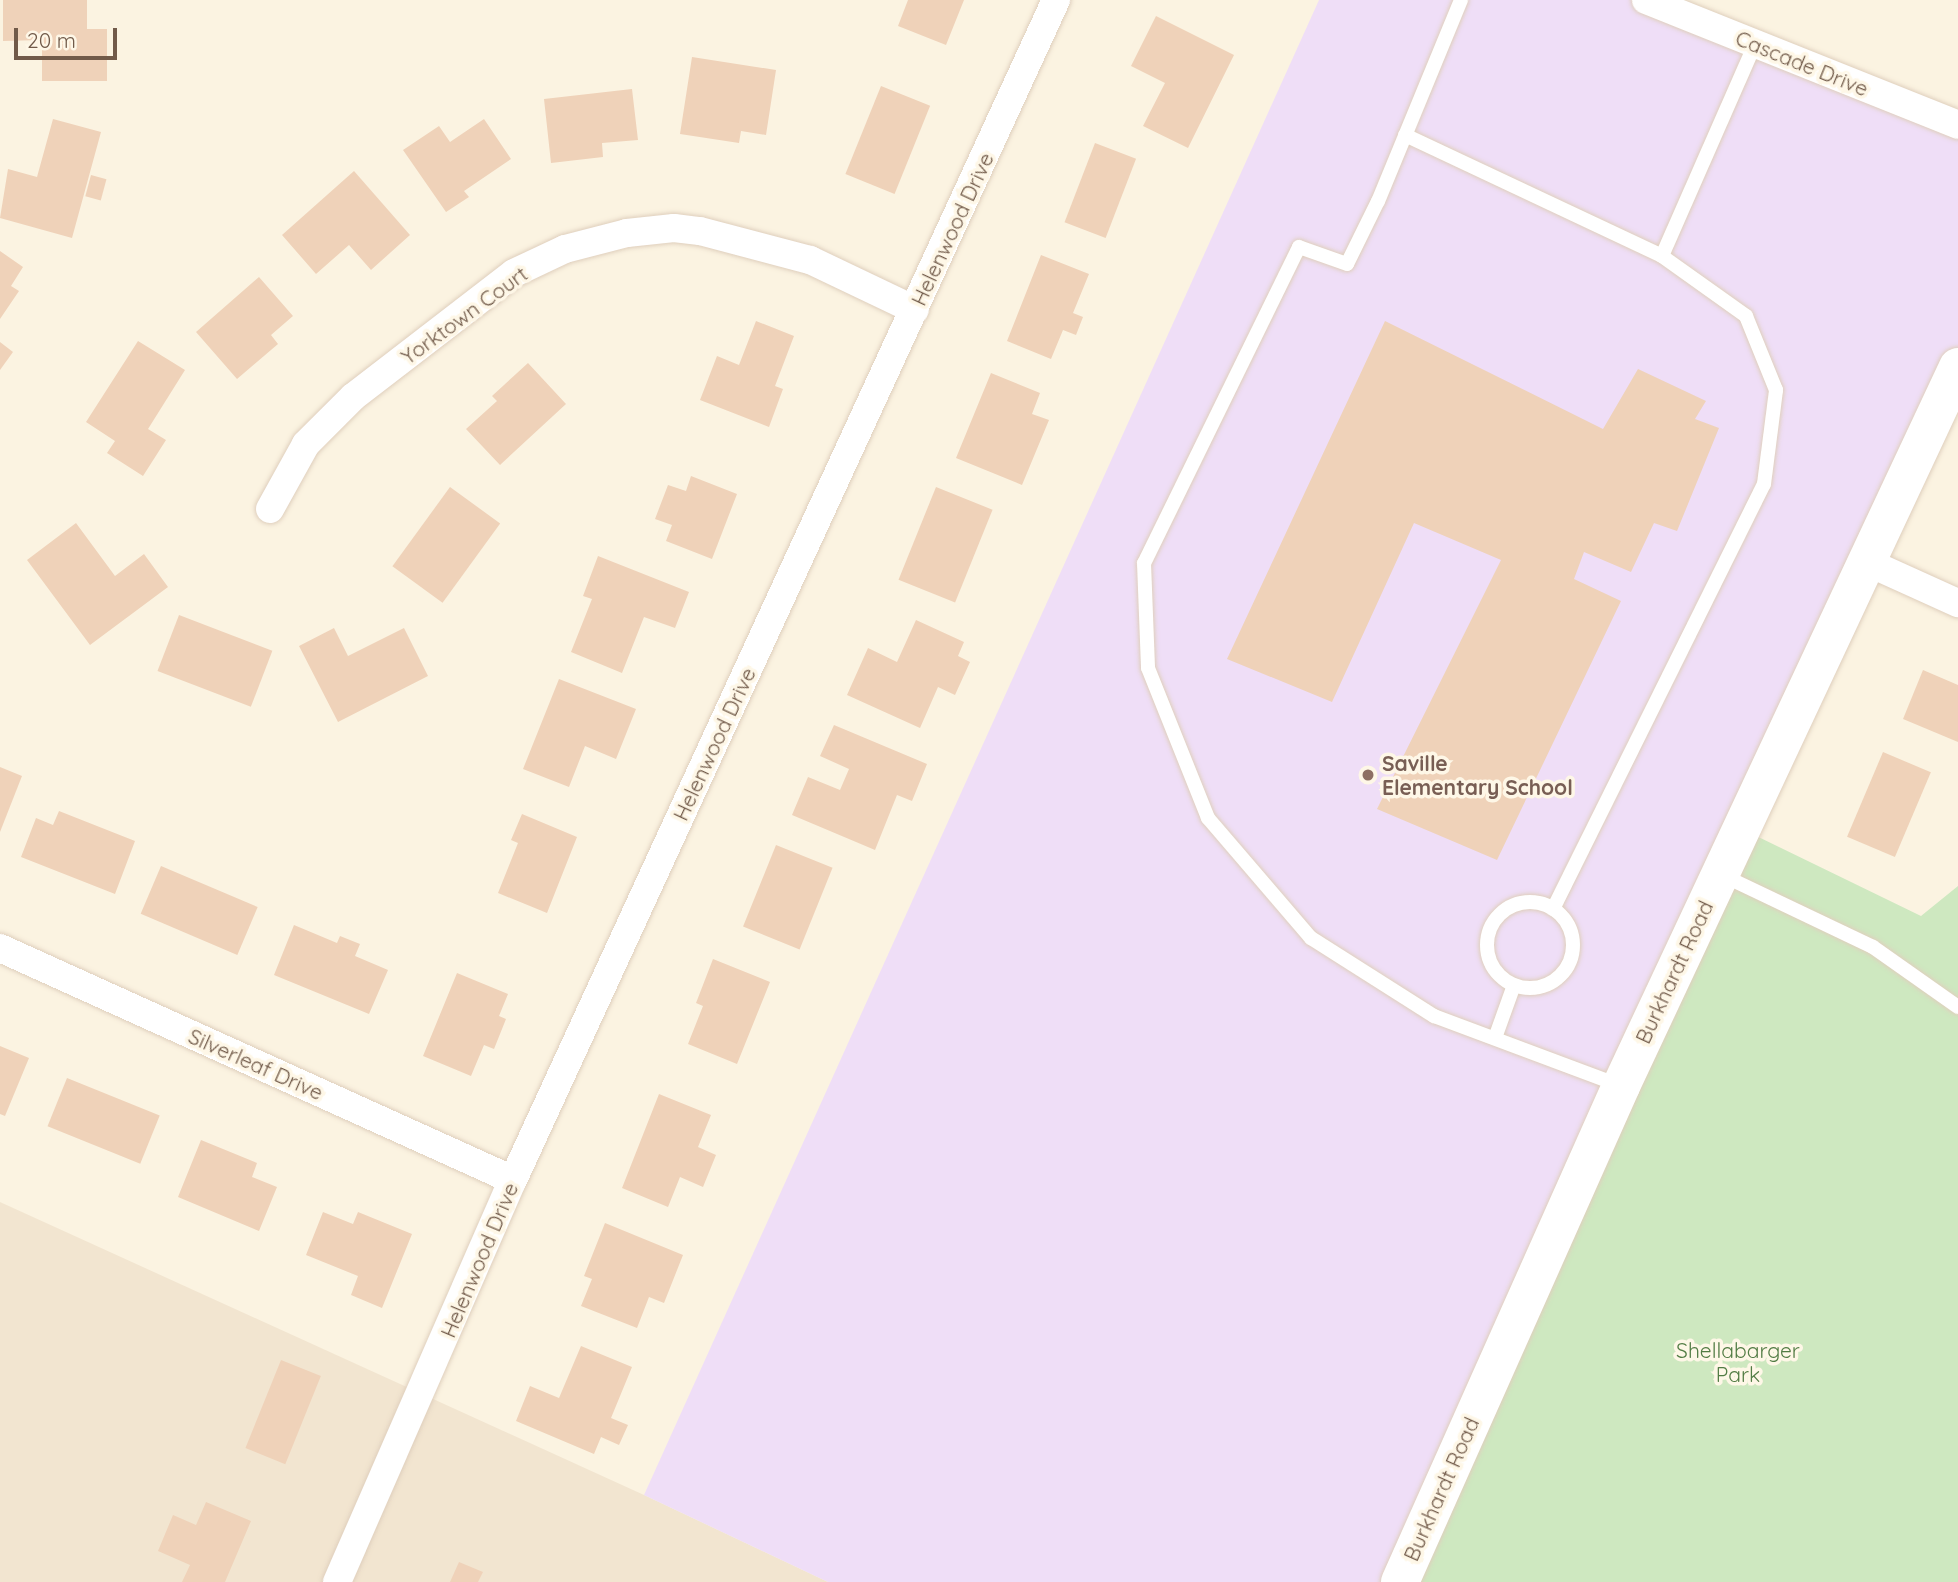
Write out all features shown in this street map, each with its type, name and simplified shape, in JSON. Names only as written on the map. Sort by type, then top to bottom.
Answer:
[{"type":"main road","name":"Burkhardt Road","points":[[1400,1582],[1621,1086],[1958,367]]},
{"type":"street","name":"Helenwood Drive","points":[[337,1582],[513,1180],[1056,0]]},
{"type":"street","name":"Cascade Drive","points":[[1646,0],[1958,125]]},
{"type":"street","name":"Yorktown Court","points":[[270,509],[306,444],[353,397],[514,273],[565,249],[627,233],[674,228],[700,231],[810,260],[915,310]]},
{"type":"street","points":[[1867,562],[1958,604]]},
{"type":"street","name":"Silverleaf Drive","points":[[0,948],[513,1180]]},
{"type":"lane","points":[[1461,0],[1405,135],[1347,264],[1299,247],[1144,563],[1147,668],[1208,818],[1311,938],[1434,1016],[1621,1086]]},
{"type":"lane","points":[[1662,256],[1755,44]]},
{"type":"lane","points":[[1405,135],[1662,256],[1746,316],[1776,390],[1764,484],[1553,909]]},
{"type":"lane","points":[[1720,874],[1873,947],[1958,1007]]},
{"type":"lane","points":[[1527,902],[1553,909],[1571,932],[1570,961],[1551,983],[1537,988],[1514,985],[1497,973],[1490,961],[1487,948],[1494,922],[1503,912],[1527,902]]},
{"type":"lane","points":[[1495,1038],[1514,985]]},
{"type":"shaded area","name":"Saville Elementary School","points":[[1319,0],[1646,0],[1958,125],[1958,367],[1400,1582],[828,1582],[644,1495]]},
{"type":"shaded area","points":[[0,1202],[644,1495],[828,1582],[0,1582]]},
{"type":"green space","name":"Shellabarger Park","points":[[1742,829],[1921,916],[1958,886],[1958,1582],[1400,1582]]},
{"type":"building","points":[[3,0],[87,0],[87,29],[107,29],[107,81],[42,81],[42,40],[3,41]]},
{"type":"building","points":[[908,0],[964,0],[946,45],[898,26]]},
{"type":"building","points":[[1156,16],[1234,55],[1188,148],[1143,126],[1165,83],[1131,66]]},
{"type":"building","points":[[692,57],[776,70],[766,135],[741,131],[739,143],[680,134]]},
{"type":"building","points":[[881,86],[930,106],[895,194],[845,174]]},
{"type":"building","points":[[632,89],[638,140],[602,143],[603,157],[551,163],[544,99]]},
{"type":"building","points":[[53,119],[101,132],[72,238],[0,218],[8,169],[37,177]]},
{"type":"building","points":[[484,119],[511,159],[464,191],[469,197],[446,212],[403,150],[439,126],[450,142]]},
{"type":"building","points":[[1095,143],[1136,159],[1106,238],[1065,222]]},
{"type":"building","points":[[354,171],[410,235],[371,270],[349,245],[316,274],[282,235]]},
{"type":"building","points":[[91,175],[106,179],[101,200],[85,196]]},
{"type":"building","points":[[0,251],[23,267],[11,286],[19,291],[0,319]]},
{"type":"building","points":[[1041,255],[1089,274],[1073,313],[1083,317],[1076,335],[1063,330],[1051,359],[1007,341]]},
{"type":"building","points":[[259,277],[293,316],[271,335],[278,344],[237,379],[196,332]]},
{"type":"building","points":[[756,321],[794,336],[775,386],[783,389],[769,427],[700,400],[717,356],[739,365]]},
{"type":"building","points":[[1385,321],[1603,429],[1638,369],[1706,401],[1695,419],[1719,428],[1677,531],[1654,523],[1631,572],[1584,552],[1574,579],[1621,601],[1497,860],[1377,809],[1501,560],[1414,523],[1332,702],[1227,659]]},
{"type":"building","points":[[138,341],[185,370],[148,429],[166,440],[143,476],[107,453],[115,441],[86,422]]},
{"type":"building","points":[[0,342],[13,352],[0,370]]},
{"type":"building","points":[[528,363],[566,404],[500,465],[466,429],[497,401],[492,396]]},
{"type":"building","points":[[991,373],[1040,393],[1032,414],[1049,420],[1022,485],[956,458]]},
{"type":"building","points":[[691,476],[737,494],[712,559],[666,541],[672,525],[655,519],[668,485],[686,491]]},
{"type":"building","points":[[450,487],[500,523],[443,603],[392,566]]},
{"type":"building","points":[[936,487],[993,510],[955,603],[899,580]]},
{"type":"building","points":[[76,523],[115,576],[144,554],[168,587],[90,645],[27,560]]},
{"type":"building","points":[[598,556],[689,592],[675,628],[644,617],[622,673],[571,652],[592,599],[583,596]]},
{"type":"building","points":[[179,615],[272,651],[251,707],[157,671]]},
{"type":"building","points":[[916,620],[964,642],[958,656],[970,662],[955,695],[938,687],[920,728],[847,695],[868,648],[897,662]]},
{"type":"building","points":[[334,628],[348,656],[404,628],[428,676],[338,722],[299,646]]},
{"type":"building","points":[[1923,670],[1958,685],[1958,742],[1903,719]]},
{"type":"building","points":[[559,679],[636,709],[616,759],[585,746],[569,787],[523,769]]},
{"type":"building","points":[[834,725],[927,764],[912,801],[897,795],[875,850],[792,815],[808,777],[840,790],[849,769],[820,756]]},
{"type":"building","points":[[1883,752],[1931,772],[1895,857],[1847,837]]},
{"type":"building","points":[[0,767],[22,776],[0,832]]},
{"type":"building","points":[[59,811],[135,841],[115,894],[21,857],[36,818],[53,825]]},
{"type":"building","points":[[522,814],[577,837],[547,913],[498,893],[518,843],[511,840]]},
{"type":"building","points":[[776,845],[833,868],[800,949],[743,927]]},
{"type":"building","points":[[161,866],[258,907],[237,955],[141,914]]},
{"type":"building","points":[[294,925],[337,943],[340,936],[360,944],[355,956],[388,970],[369,1014],[274,975]]},
{"type":"building","points":[[713,959],[770,982],[737,1064],[688,1044],[703,1006],[696,1003]]},
{"type":"building","points":[[457,973],[508,994],[499,1016],[506,1019],[494,1049],[484,1045],[471,1076],[423,1056]]},
{"type":"building","points":[[0,1046],[29,1058],[5,1116],[0,1114]]},
{"type":"building","points":[[67,1078],[160,1115],[140,1164],[48,1126]]},
{"type":"building","points":[[659,1094],[711,1115],[698,1147],[716,1155],[703,1187],[680,1177],[668,1207],[622,1188]]},
{"type":"building","points":[[201,1140],[257,1163],[252,1177],[277,1187],[259,1231],[178,1197]]},
{"type":"building","points":[[323,1212],[353,1224],[358,1212],[412,1234],[382,1308],[351,1295],[358,1276],[306,1255]]},
{"type":"building","points":[[605,1223],[683,1255],[664,1303],[649,1297],[637,1328],[581,1306],[592,1279],[584,1276]]},
{"type":"building","points":[[581,1346],[632,1367],[611,1418],[628,1425],[619,1445],[601,1437],[594,1454],[516,1421],[530,1386],[559,1398]]},
{"type":"building","points":[[281,1360],[321,1376],[285,1464],[245,1448]]},
{"type":"building","points":[[206,1502],[251,1521],[225,1582],[182,1582],[190,1565],[158,1551],[173,1515],[196,1525]]},
{"type":"building","points":[[459,1562],[483,1572],[478,1582],[450,1582]]},
{"type":"place","name":"Saville Elementary School","points":[[1368,775]]}]
